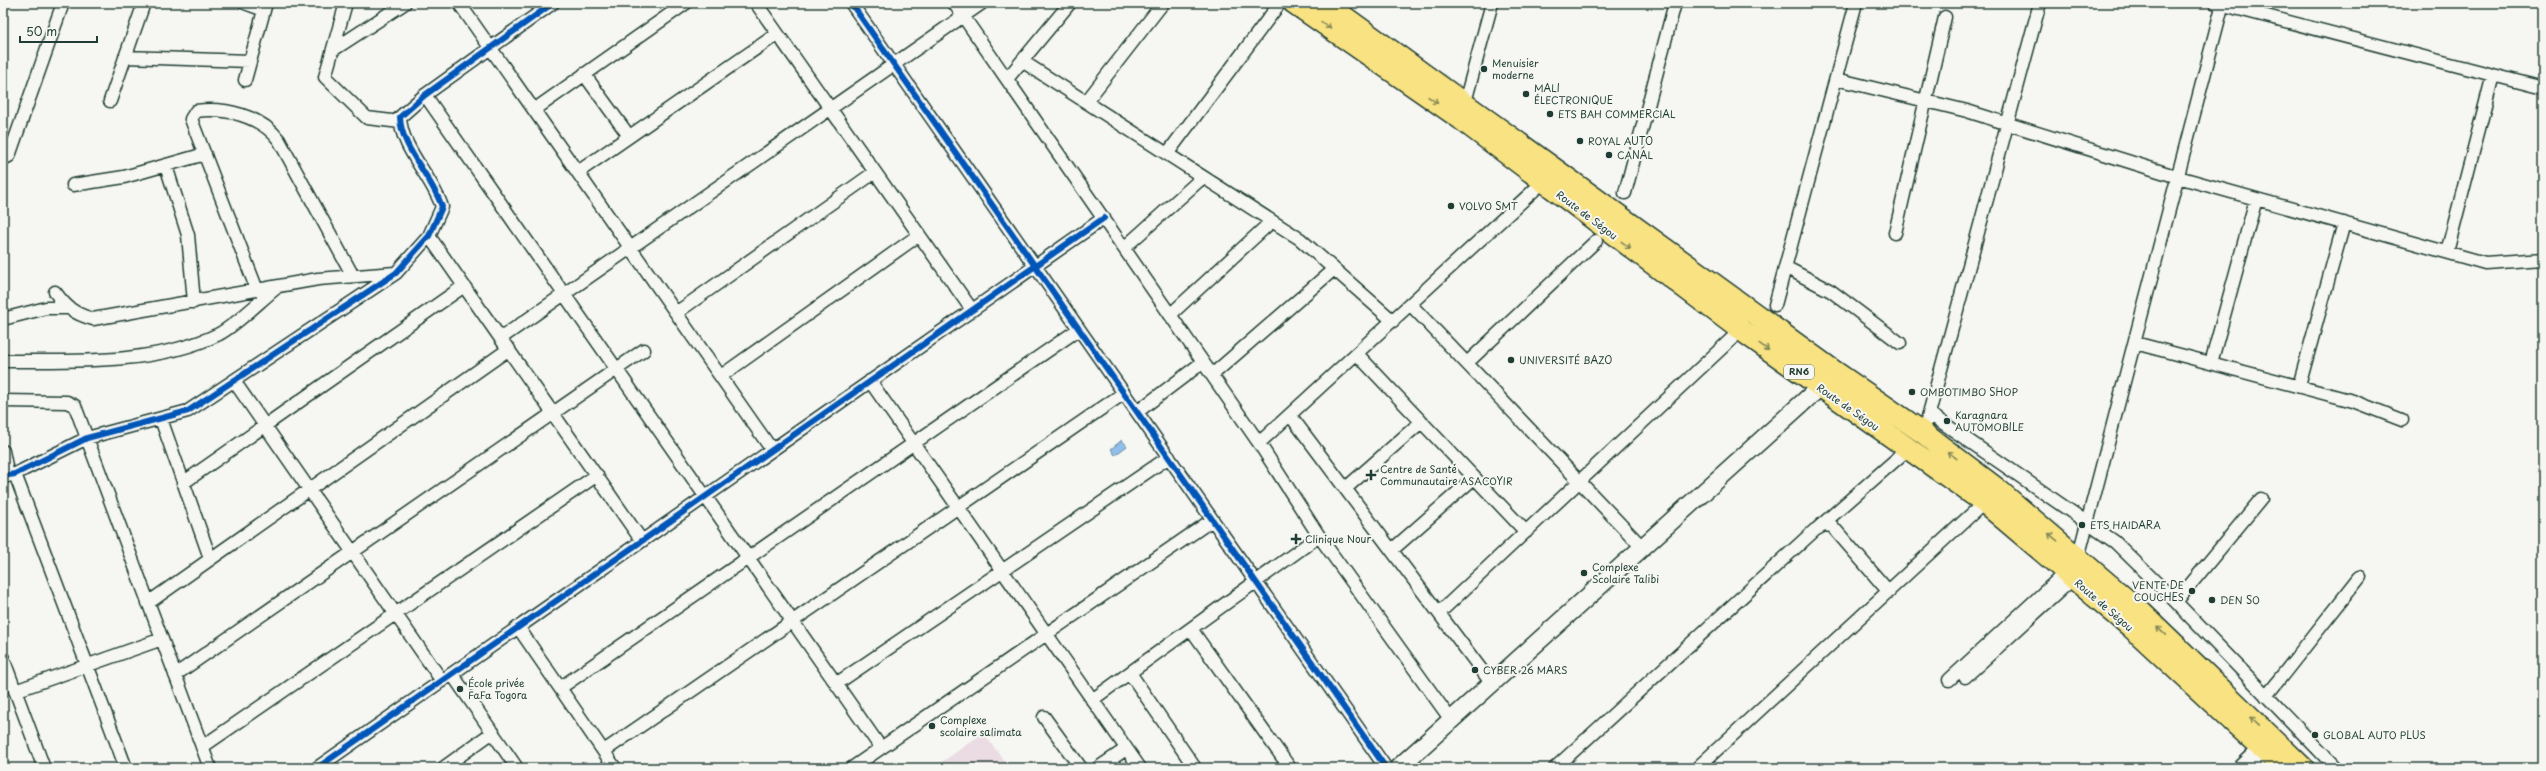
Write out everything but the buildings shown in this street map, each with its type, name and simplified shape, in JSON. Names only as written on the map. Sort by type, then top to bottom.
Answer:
[{"type":"highway","name":"Route de Ségou","points":[[1325,3],[1465,102],[1840,376],[1926,423],[1991,496],[2076,568],[2148,618],[2269,745],[2283,768]]},
{"type":"highway","name":"Route de Ségou","points":[[1285,5],[1461,119],[1741,330],[1908,449],[1991,496]]},
{"type":"highway","name":"Route de Ségou","points":[[2269,745],[2303,768]]},
{"type":"street","points":[[3,158],[9,156],[63,3]]},
{"type":"street","points":[[110,101],[144,3]]},
{"type":"street","points":[[245,3],[265,6],[245,80]]},
{"type":"street","points":[[346,3],[325,77],[367,118],[400,122]]},
{"type":"street","points":[[333,50],[405,3]]},
{"type":"street","points":[[459,3],[772,450]]},
{"type":"street","points":[[9,475],[87,438],[188,411],[396,273],[429,236],[442,207],[437,191],[400,129],[400,117],[425,94],[553,3]]},
{"type":"street","points":[[534,110],[686,3]]},
{"type":"street","points":[[756,3],[972,310]]},
{"type":"street","points":[[851,3],[1386,768]]},
{"type":"street","points":[[954,3],[1260,443],[1319,536],[1451,720]]},
{"type":"street","points":[[501,338],[982,3]]},
{"type":"street","points":[[1007,79],[1070,3]]},
{"type":"street","points":[[1086,102],[1163,3]]},
{"type":"street","points":[[1465,102],[1492,3]]},
{"type":"street","points":[[1625,193],[1675,3]]},
{"type":"street","points":[[1775,305],[1856,3]]},
{"type":"street","points":[[2040,3],[1926,423],[2088,522],[2115,542],[2176,602],[2336,768]]},
{"type":"street","points":[[1952,683],[2076,568],[2178,177],[2220,4],[2543,88]]},
{"type":"street","points":[[1167,154],[1285,5]]},
{"type":"street","points":[[1895,233],[1945,17]]},
{"type":"street","points":[[578,172],[777,34]]},
{"type":"street","points":[[125,57],[250,61]]},
{"type":"street","points":[[1022,61],[1300,239],[1393,321]]},
{"type":"street","points":[[584,74],[629,136]]},
{"type":"street","points":[[2447,252],[2493,75]]},
{"type":"street","points":[[1836,79],[1967,111],[2178,177],[2486,263],[2543,259]]},
{"type":"street","points":[[425,94],[881,748]]},
{"type":"street","points":[[257,290],[191,119],[196,111],[212,109],[233,113],[260,121],[271,129],[279,140],[353,276]]},
{"type":"street","points":[[73,185],[124,176],[166,166],[205,154]]},
{"type":"street","points":[[166,166],[188,235],[194,302]]},
{"type":"street","points":[[676,313],[875,172]]},
{"type":"street","points":[[1124,248],[1203,177]]},
{"type":"street","points":[[1260,443],[1543,182]]},
{"type":"street","points":[[2211,363],[2256,199]]},
{"type":"street","points":[[317,768],[1104,218]]},
{"type":"street","points":[[1170,315],[1272,221]]},
{"type":"street","points":[[2299,386],[2344,223]]},
{"type":"street","points":[[721,376],[919,235]]},
{"type":"street","points":[[429,236],[642,541]]},
{"type":"street","points":[[1467,363],[1596,241]]},
{"type":"street","points":[[1785,267],[1831,290],[1900,343]]},
{"type":"street","points":[[1212,376],[1334,269]]},
{"type":"street","points":[[56,292],[67,308],[78,315],[93,319],[318,279],[396,273]]},
{"type":"street","points":[[3,361],[75,361],[169,352],[220,333],[278,286]]},
{"type":"street","points":[[183,483],[464,286]]},
{"type":"street","points":[[1410,304],[1643,548]]},
{"type":"street","points":[[3,320],[46,308],[67,308]]},
{"type":"street","points":[[560,688],[1079,329]]},
{"type":"street","points":[[1439,613],[1741,330]]},
{"type":"street","points":[[2135,343],[2353,401],[2402,420]]},
{"type":"street","points":[[148,603],[509,349]]},
{"type":"street","points":[[175,675],[644,350]]},
{"type":"street","points":[[1356,354],[1526,532]]},
{"type":"street","points":[[1137,412],[1203,362]]},
{"type":"street","points":[[1415,768],[1840,376]]},
{"type":"street","points":[[234,381],[396,614],[492,732],[518,768]]},
{"type":"street","points":[[870,381],[1140,768]]},
{"type":"street","points":[[1398,768],[1643,548],[1825,391]]},
{"type":"street","points":[[604,751],[1124,393]]},
{"type":"street","points":[[3,401],[71,402],[75,406],[210,768]]},
{"type":"street","points":[[1290,415],[1492,684]]},
{"type":"street","points":[[161,419],[210,558]]},
{"type":"street","points":[[1346,488],[1421,422]]},
{"type":"street","points":[[1555,768],[1815,530],[1908,449]]},
{"type":"street","points":[[3,451],[9,475],[88,666],[126,768]]},
{"type":"street","points":[[836,684],[1169,457]]},
{"type":"street","points":[[202,747],[597,475]]},
{"type":"street","points":[[1392,550],[1474,478]]},
{"type":"street","points":[[1697,768],[1991,496]]},
{"type":"street","points":[[2176,602],[2261,499]]},
{"type":"street","points":[[852,768],[1212,520]]},
{"type":"street","points":[[1815,530],[1824,525],[1832,526],[1889,592]]},
{"type":"street","points":[[1092,700],[1319,536]]},
{"type":"street","points":[[2266,696],[2360,577]]},
{"type":"street","points":[[518,627],[615,768]]},
{"type":"street","points":[[1191,629],[1290,768]]},
{"type":"street","points":[[15,691],[162,639]]},
{"type":"street","points":[[4,665],[44,768]]},
{"type":"street","points":[[1130,673],[1196,768]]},
{"type":"street","points":[[1044,717],[1081,768]]},
{"type":"street","points":[[442,768],[492,732]]},
{"type":"street","points":[[2239,768],[2269,745]]},
{"type":"street","points":[[2251,768],[2269,745]]},
{"type":"street","points":[[1098,768],[1126,749]]},
{"type":"shaded area","points":[[983,733],[1010,768],[935,767]]},
{"type":"water","points":[[1122,440],[1127,446],[1115,455],[1111,449]]},
{"type":"cycle path","points":[[3,476],[15,474],[87,438],[188,411],[396,273],[429,236],[442,207],[431,184],[411,151],[402,129],[400,117],[425,95],[553,3]]},
{"type":"cycle path","points":[[851,3],[1386,768]]},
{"type":"cycle path","points":[[317,768],[1104,218]]},
{"type":"place","name":"Menuisier moderne","points":[[1484,69]]},
{"type":"place","name":"MALI ÉLECTRONIQUE","points":[[1526,94]]},
{"type":"place","name":"ETS BAH COMMERCIAL","points":[[1550,114]]},
{"type":"place","name":"ROYAL AUTO","points":[[1580,141]]},
{"type":"place","name":"CANAL","points":[[1609,155]]},
{"type":"place","name":"VOLVO SMT","points":[[1451,206]]},
{"type":"place","name":"UNIVERSITÉ BAZO","points":[[1511,360]]},
{"type":"place","name":"OMBOTIMBO SHOP","points":[[1912,392]]},
{"type":"place","name":"Karagnara AUTOMOBILE","points":[[1947,421]]},
{"type":"place","name":"Centre de Santé Communautaire ASACOYIR","points":[[1371,475]]},
{"type":"place","name":"ETS HAIDARA","points":[[2082,525]]},
{"type":"place","name":"Clinique Nour","points":[[1296,539]]},
{"type":"place","name":"Complexe Scolaire Talibi","points":[[1584,573]]},
{"type":"place","name":"VENTE DE COUCHES","points":[[2192,591]]},
{"type":"place","name":"DEN SO","points":[[2212,600]]},
{"type":"place","name":"CYBER 26 MARS","points":[[1475,670]]},
{"type":"place","name":"École privée FaFa Togora","points":[[460,689]]},
{"type":"place","name":"Complexe scolaire salimata","points":[[932,726]]},
{"type":"place","name":"GLOBAL AUTO PLUS","points":[[2315,735]]}]
